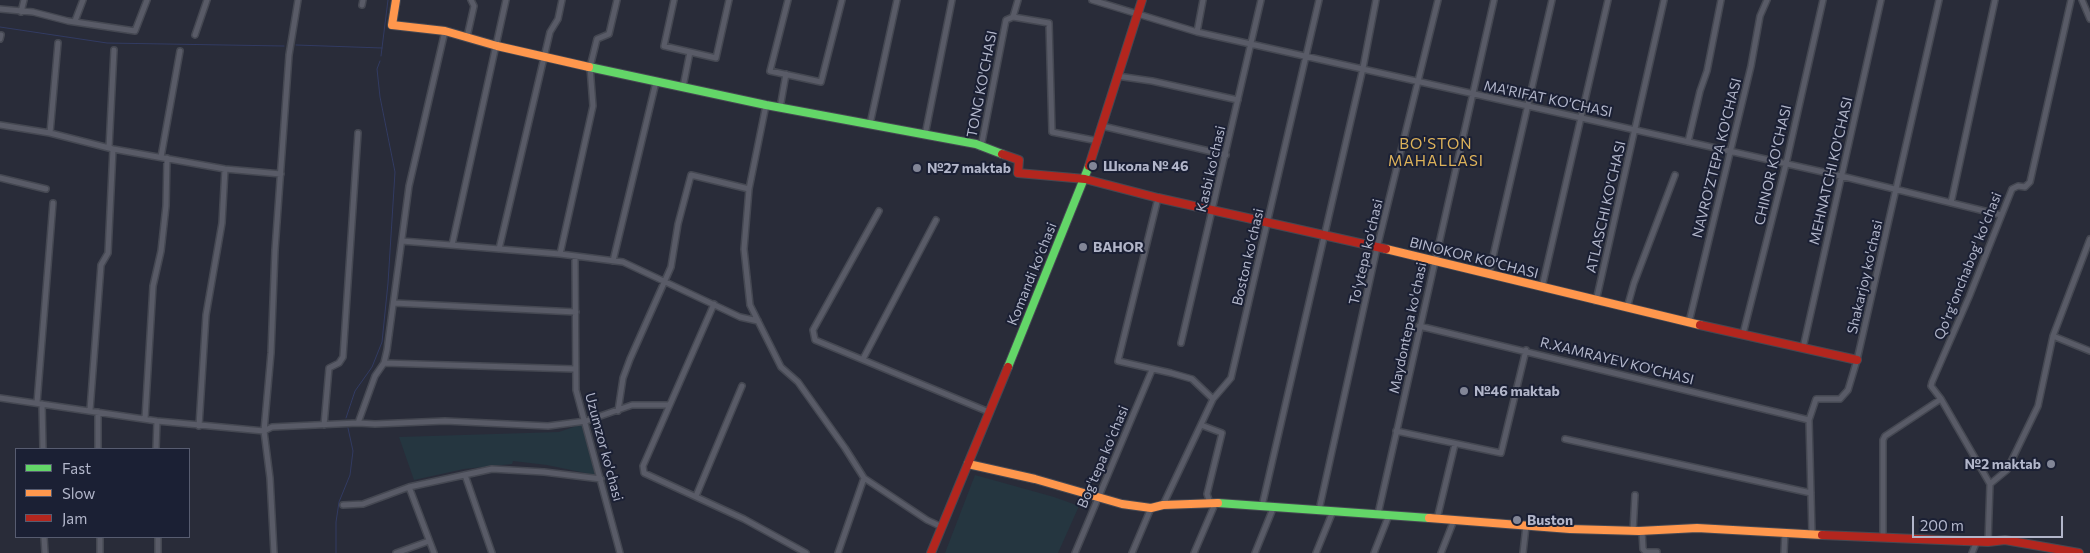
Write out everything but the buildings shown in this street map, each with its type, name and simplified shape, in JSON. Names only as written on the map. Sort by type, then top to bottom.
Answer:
[{"type":"street","points":[[21,12],[24,0]]},
{"type":"street","points":[[75,21],[83,0]]},
{"type":"street","points":[[0,9],[33,12],[68,22],[75,21],[135,31],[147,0]]},
{"type":"street","points":[[195,35],[208,0]]},
{"type":"street","points":[[274,553],[270,478],[264,431],[271,353],[289,55],[298,0]]},
{"type":"street","points":[[396,0],[392,25],[445,31],[497,46],[590,68],[780,108],[976,144],[981,147]]},
{"type":"street","points":[[467,37],[474,6],[470,0]]},
{"type":"street","points":[[452,245],[506,0]]},
{"type":"street","points":[[499,248],[550,32],[558,19],[562,0]]},
{"type":"street","points":[[560,254],[592,106],[590,68],[597,39],[609,34],[616,0]]},
{"type":"street","points":[[674,0],[664,46],[716,58],[729,0]]},
{"type":"street","points":[[788,0],[770,71],[822,82],[842,0]]},
{"type":"street","points":[[870,124],[897,0]]},
{"type":"street","points":[[925,135],[952,0]]},
{"type":"street","name":"TONG KO'CHASI","points":[[981,147],[1006,20],[1013,17],[1018,0]]},
{"type":"street","name":"MA'RIFAT KO'CHASI","points":[[1092,0],[1197,32],[1841,176],[2001,215]]},
{"type":"street","name":"Komandi ko‘chasi","points":[[931,553],[1085,179],[1142,0]]},
{"type":"street","points":[[1197,32],[1203,0]]},
{"type":"street","name":"Kasbi ko'chasi","points":[[1181,343],[1261,0]]},
{"type":"street","name":"Boston ko'chasi","points":[[1163,505],[1213,399],[1231,378],[1319,0]]},
{"type":"street","points":[[1262,506],[1363,68],[1376,0]]},
{"type":"street","name":"To'ytepa ko'chasi","points":[[1319,510],[1378,248],[1438,0]]},
{"type":"street","name":"Maydontepa ko'chasi","points":[[1378,514],[1494,0]]},
{"type":"street","points":[[1489,274],[1552,0]]},
{"type":"street","points":[[1542,287],[1608,0]]},
{"type":"street","name":"ATLASCHI KO'CHASI","points":[[1596,301],[1664,0]]},
{"type":"street","points":[[1688,142],[1700,91],[1708,71],[1721,0]]},
{"type":"street","name":"NAVRO'ZTEPA KO'CHASI","points":[[1689,322],[1751,66],[1760,16],[1767,0]]},
{"type":"street","name":"CHINOR KO'CHASI","points":[[1743,334],[1786,164],[1823,0]]},
{"type":"street","name":"MEHNATCHI KO'CHASI","points":[[1803,348],[1881,0]]},
{"type":"street","name":"Shakarjoy ko'chasi","points":[[1812,534],[1809,420],[1816,399],[1840,399],[1848,390],[1858,360],[1940,0]]},
{"type":"street","points":[[1951,202],[1995,0]]},
{"type":"street","name":"Qo'rg'onchabog' ko'chasi","points":[[1990,484],[1941,399],[1931,386],[2012,189],[2018,186],[2025,187],[2030,182],[2071,0]]},
{"type":"street","points":[[2082,0],[2090,19]]},
{"type":"street","points":[[1013,17],[1049,24],[1052,132],[1098,141]]},
{"type":"street","points":[[358,423],[375,376],[384,363],[394,303],[409,186],[445,31]]},
{"type":"street","points":[[50,132],[58,42]]},
{"type":"street","points":[[90,410],[101,266],[108,253],[114,50]]},
{"type":"street","points":[[144,420],[153,286],[161,251],[166,206],[164,158],[180,52]]},
{"type":"street","points":[[683,88],[690,52]]},
{"type":"street","points":[[780,108],[786,74]]},
{"type":"street","points":[[1117,76],[1152,81],[1238,100]]},
{"type":"street","points":[[613,261],[656,82]]},
{"type":"street","points":[[766,105],[749,189],[744,257],[750,306],[781,366],[798,382],[846,448],[864,478],[927,520],[942,527]]},
{"type":"street","points":[[0,124],[50,132],[111,148],[225,169],[281,174]]},
{"type":"street","points":[[1102,126],[1226,155]]},
{"type":"street","points":[[324,425],[330,368],[339,363],[342,357],[358,133]]},
{"type":"street","name":"BINOKOR KO'CHASI","points":[[981,147],[1019,160],[1018,173],[1085,179],[1158,198],[1434,260],[1596,301],[1858,360]]},
{"type":"street","points":[[199,426],[206,315],[222,223],[225,169]]},
{"type":"street","points":[[618,412],[623,378],[671,267],[678,224],[691,175],[749,189]]},
{"type":"street","points":[[1627,308],[1634,283],[1675,175]]},
{"type":"street","points":[[0,178],[46,189]]},
{"type":"street","points":[[1158,198],[1118,361],[1192,379],[1213,399]]},
{"type":"street","points":[[42,448],[39,404],[53,203]]},
{"type":"street","points":[[879,211],[813,330],[814,340],[989,412]]},
{"type":"street","points":[[862,359],[936,220]]},
{"type":"street","points":[[1988,542],[1990,484],[2007,470],[2038,406],[2053,336],[2090,239]]},
{"type":"street","points":[[402,241],[499,248],[623,262],[740,317],[758,321]]},
{"type":"street","name":"Uzumzor ko'chasi","points":[[575,256],[576,390],[586,421],[620,553]]},
{"type":"street","points":[[394,303],[576,312]]},
{"type":"street","points":[[714,304],[642,466],[644,473],[744,519],[806,553]]},
{"type":"street","name":"R.XAMRAYEV KO'CHASI","points":[[1420,326],[1526,350],[1809,420]]},
{"type":"street","points":[[2053,336],[2090,351]]},
{"type":"street","points":[[1396,431],[1501,453],[1526,350]]},
{"type":"street","points":[[384,363],[575,369]]},
{"type":"street","name":"Bog'tepa ko'chasi","points":[[1075,553],[1152,370]]},
{"type":"street","points":[[696,496],[742,386]]},
{"type":"street","points":[[0,398],[90,410],[144,420],[264,431],[272,427],[445,421],[548,426],[586,421],[618,412],[632,405],[668,406]]},
{"type":"street","points":[[1883,538],[1883,440],[1885,436],[1941,399]]},
{"type":"street","points":[[98,412],[98,448]]},
{"type":"street","points":[[156,448],[157,421]]},
{"type":"street","points":[[1194,553],[1212,503],[1207,494],[1222,433],[1201,425]]},
{"type":"street","points":[[1565,439],[1811,493]]},
{"type":"street","points":[[1436,519],[1455,444]]},
{"type":"street","points":[[968,464],[1035,478],[1122,504],[1151,508],[1163,505],[1212,503],[1274,506],[1526,526],[1633,531],[1697,528],[1883,538],[1988,542],[2005,540],[2079,553]]},
{"type":"street","points":[[343,505],[363,504],[409,487],[492,469],[544,472],[601,480]]},
{"type":"street","points":[[465,475],[492,553]]},
{"type":"street","points":[[838,553],[864,478]]},
{"type":"street","points":[[409,487],[434,553]]},
{"type":"street","points":[[1633,531],[1634,495]]},
{"type":"street","points":[[1255,553],[1274,506]]},
{"type":"street","points":[[1132,553],[1151,508]]},
{"type":"street","points":[[1316,553],[1333,511]]},
{"type":"street","points":[[1374,553],[1389,515]]},
{"type":"street","points":[[1441,553],[1454,520]]},
{"type":"street","points":[[1523,553],[1526,526]]},
{"type":"street","points":[[1642,531],[1643,549],[1646,552],[1658,552]]},
{"type":"street","points":[[1784,553],[1785,532]]},
{"type":"street","points":[[44,538],[45,553]]},
{"type":"street","points":[[100,538],[100,553]]},
{"type":"street","points":[[158,538],[158,553]]},
{"type":"street","points":[[396,553],[429,541]]},
{"type":"street","points":[[1972,553],[1977,541]]},
{"type":"shaded area","points":[[582,424],[595,475],[547,465],[513,461],[512,464],[464,469],[414,480],[399,437],[559,432]]},
{"type":"shaded area","points":[[975,475],[1079,506],[1058,553],[945,553]]},
{"type":"waterway","points":[[381,56],[388,0]]},
{"type":"waterway","points":[[0,27],[107,43],[284,46]]},
{"type":"waterway","points":[[296,45],[382,48]]},
{"type":"waterway","points":[[346,418],[355,391],[372,367],[382,342],[388,283],[395,172],[380,97],[377,69],[380,61]]},
{"type":"waterway","points":[[336,553],[336,522],[339,502],[350,475],[353,451],[348,428]]},
{"type":"traffic: fast","points":[[589,67],[766,105],[976,144],[1002,154]]},
{"type":"traffic: fast","points":[[1008,367],[1089,166]]},
{"type":"traffic: fast","points":[[1218,503],[1429,518]]},
{"type":"traffic: slow","points":[[396,0],[392,25],[445,31],[497,46],[589,67]]},
{"type":"traffic: slow","points":[[1386,249],[1700,325]]},
{"type":"traffic: slow","points":[[968,464],[1035,479],[1122,504],[1151,508],[1163,505],[1218,503]]},
{"type":"traffic: slow","points":[[1429,518],[1570,529],[1639,531],[1697,528],[1822,535]]},
{"type":"traffic: jam","points":[[1089,166],[1142,0]]},
{"type":"traffic: jam","points":[[1002,154],[1019,160],[1018,173],[1085,179],[1158,198],[1386,249]]},
{"type":"traffic: jam","points":[[1700,325],[1857,360]]},
{"type":"traffic: jam","points":[[931,553],[1008,367]]},
{"type":"traffic: jam","points":[[1822,535],[1988,542],[2005,540],[2079,553]]},
{"type":"place","name":"Школа № 46","points":[[1093,166]]},
{"type":"place","name":"№27 maktab","points":[[917,168]]},
{"type":"place","name":"BAHOR","points":[[1083,247]]},
{"type":"place","name":"№46 maktab","points":[[1464,391]]},
{"type":"place","name":"№2 maktab","points":[[2051,464]]},
{"type":"place","name":"Buston","points":[[1517,520]]},
{"type":"district","name":"BO'STON MAHALLASI","points":[[1436,152]]}]
